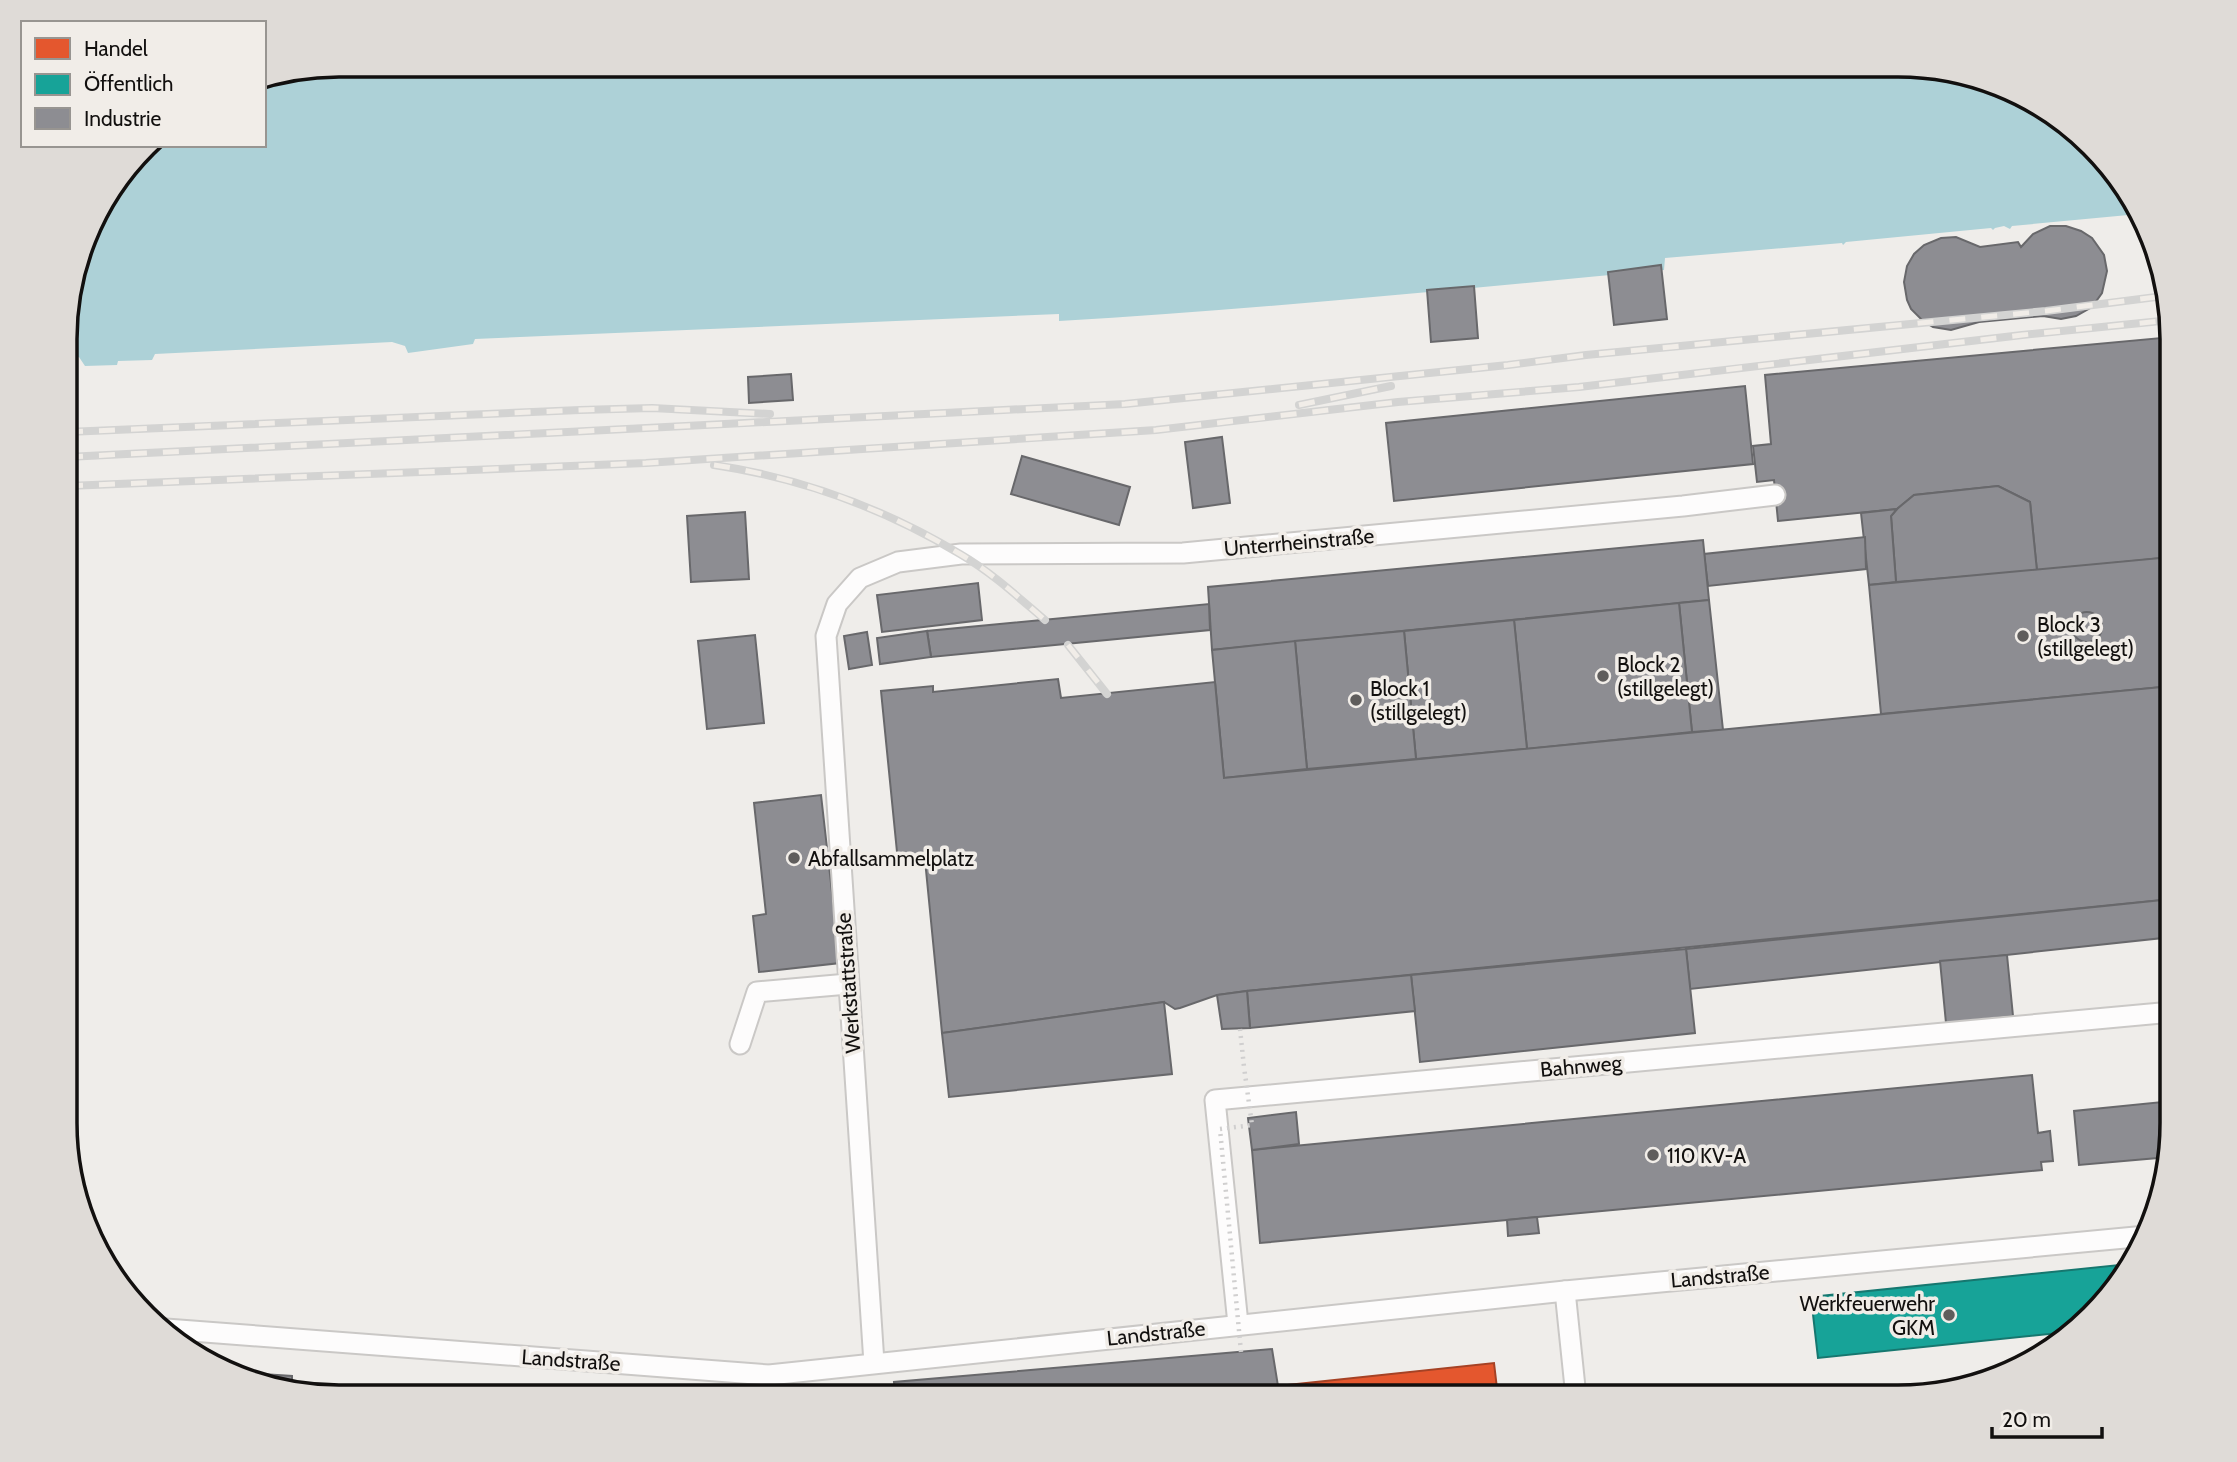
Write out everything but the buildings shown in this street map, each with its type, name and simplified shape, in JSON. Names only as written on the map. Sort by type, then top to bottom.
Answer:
[{"type":"lane","name":"Unterrheinstraße","points":[[837,604],[860,578],[898,562],[961,554],[1183,553],[1669,508],[1775,495]]},
{"type":"lane","name":"Werkstattstraße","points":[[837,604],[826,636],[874,1363]]},
{"type":"lane","points":[[740,1044],[757,992],[848,984]]},
{"type":"lane","name":"Bahnweg","points":[[1238,1324],[1214,1100],[2160,1013]]},
{"type":"lane","name":"Landstraße","points":[[178,1330],[769,1375],[1238,1324],[2134,1237]]},
{"type":"lane","points":[[1565,1291],[1575,1385]]},
{"type":"path","points":[[1240,1029],[1252,1125],[1220,1129],[1241,1352]]},
{"type":"water","points":[[304,79],[1933,79],[1999,97],[2044,121],[2071,142],[2095,166],[2129,215],[2012,226],[2010,229],[2004,226],[1993,230],[1991,228],[1846,242],[1843,245],[1665,258],[1664,270],[1135,316],[1059,321],[1059,314],[475,339],[473,344],[408,353],[405,346],[392,342],[155,354],[152,360],[118,361],[117,365],[85,366],[79,357],[79,304],[86,271],[104,223],[131,179],[161,147],[266,147],[266,88]]},
{"type":"railway","points":[[77,456],[1125,404],[1586,355],[2046,311],[2157,297]]},
{"type":"railway","points":[[77,486],[646,463],[1156,430],[1398,402],[1579,387],[2159,321]]},
{"type":"railway","points":[[1299,405],[1391,386]]},
{"type":"railway","points":[[77,432],[652,408],[770,414]]},
{"type":"railway","points":[[714,465],[810,487],[872,509],[902,523],[971,561],[1045,620]]},
{"type":"railway","points":[[1068,645],[1107,694]]},
{"type":"place","name":"Block 3 (stillgelegt)","points":[[2023,636]]},
{"type":"place","name":"Block 2 (stillgelegt)","points":[[1603,676]]},
{"type":"place","name":"Block 1 (stillgelegt)","points":[[1356,700]]},
{"type":"place","name":"Abfallsammelplatz","points":[[794,858]]},
{"type":"place","name":"110 KV-A","points":[[1653,1155]]},
{"type":"place","name":"Werkfeuerwehr GKM","points":[[1949,1315]]}]
